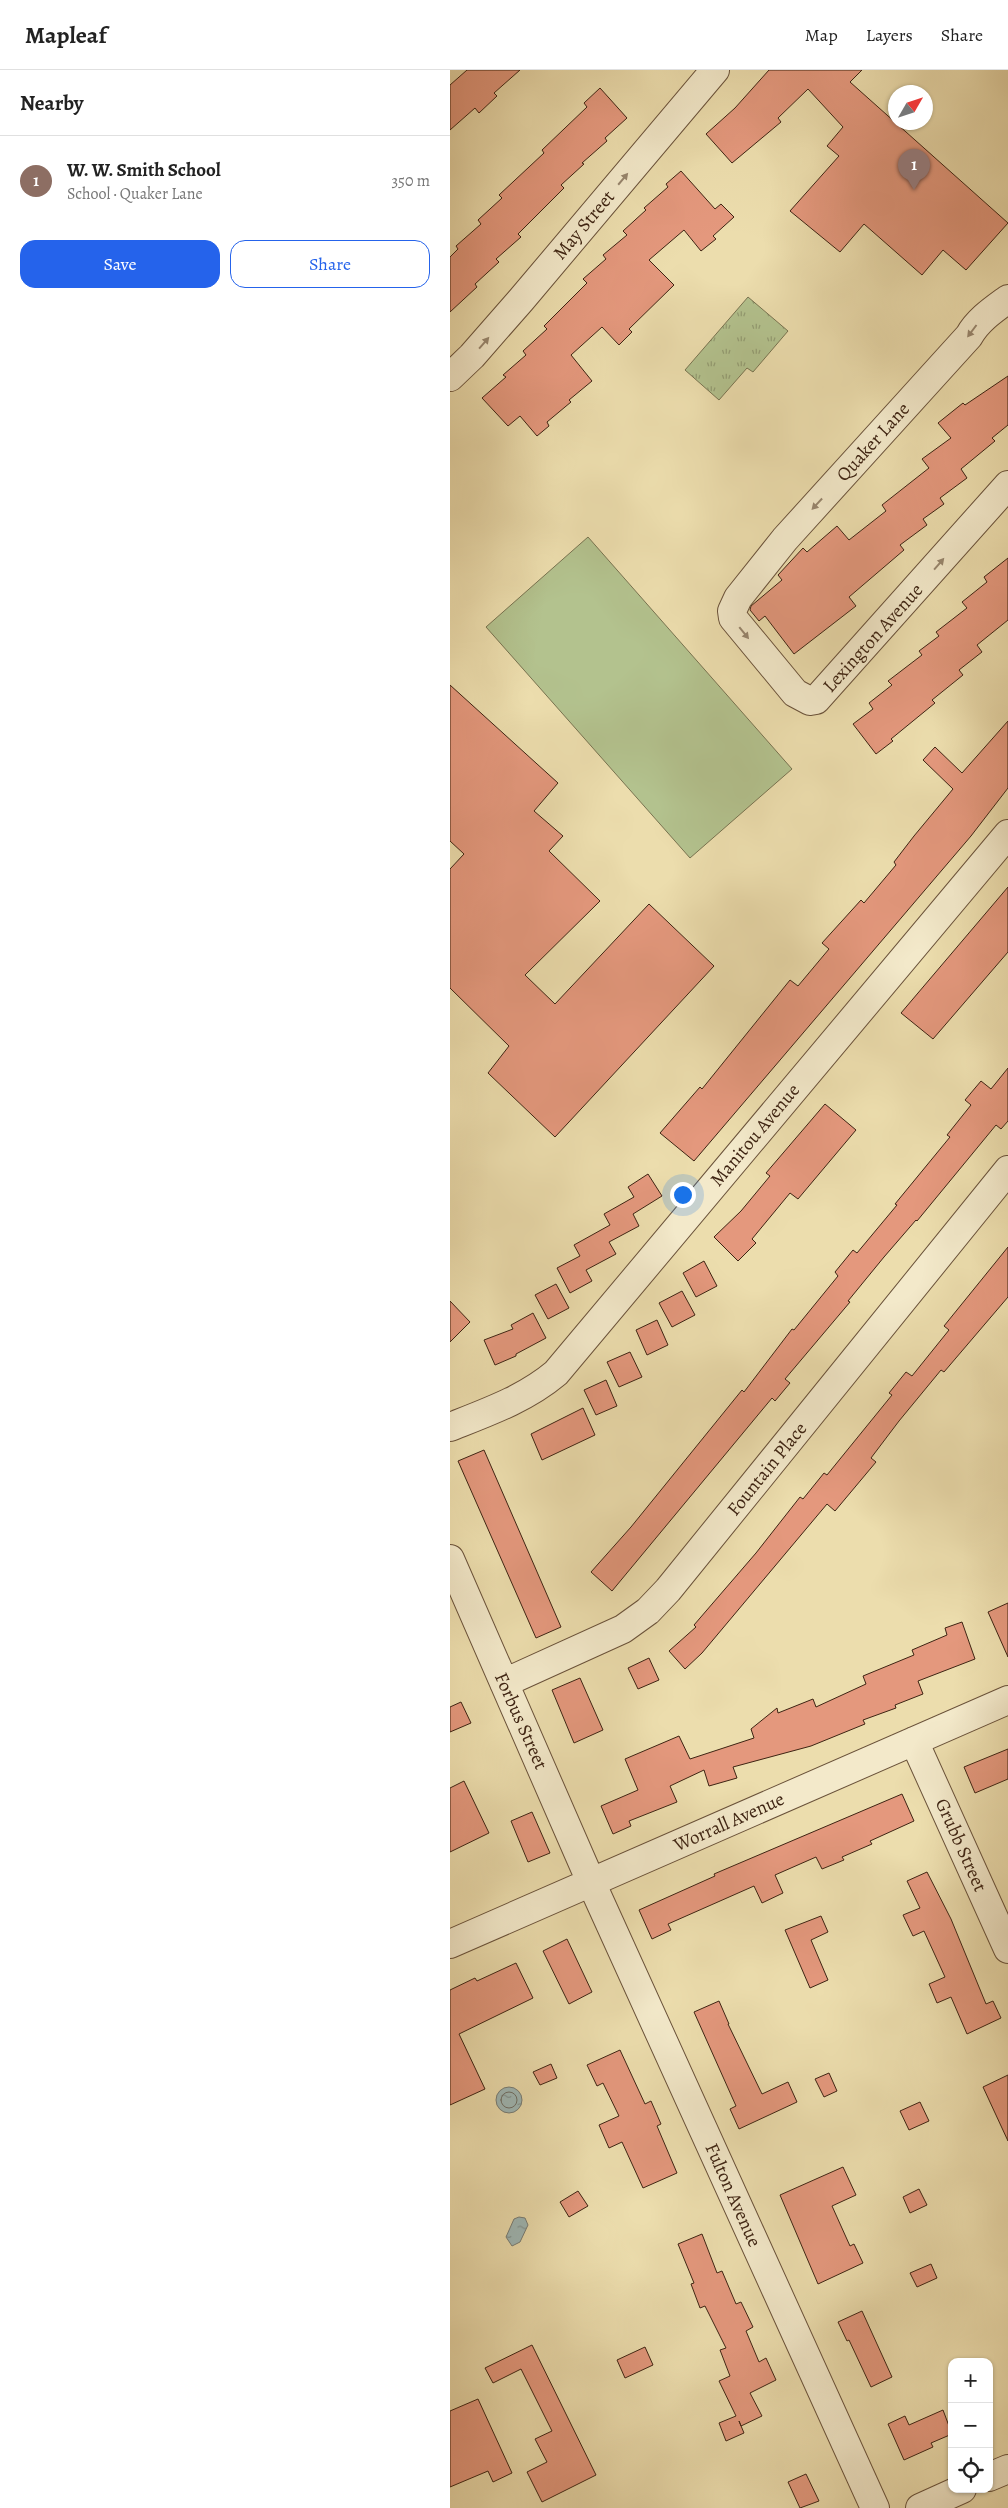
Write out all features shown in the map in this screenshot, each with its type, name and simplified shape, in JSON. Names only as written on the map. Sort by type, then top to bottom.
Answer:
[{"type":"street","name":"May Street","points":[[450,377],[472,356],[521,300],[715,70]]},
{"type":"street","name":"Quaker Lane","points":[[743,592],[785,539],[969,336],[973,328],[988,312],[1008,299]]},
{"type":"street","name":"Lexington Avenue","points":[[743,592],[732,610],[737,624],[795,693],[810,701],[816,700],[1008,485]]},
{"type":"street","name":"Manitou Avenue","points":[[450,1427],[517,1400],[539,1387],[556,1373],[1003,843]]},
{"type":"street","name":"Fountain Place","points":[[504,1683],[623,1629],[648,1611],[668,1590],[997,1194],[1008,1170]]},
{"type":"street","name":"Forbus Street","points":[[450,1559],[591,1882]]},
{"type":"street","name":"Worrall Avenue","points":[[450,1944],[1008,1700]]},
{"type":"street","name":"Grubb Street","points":[[914,1742],[1008,1949]]},
{"type":"street","name":"Fulton Avenue","points":[[591,1882],[875,2508]]},
{"type":"street","points":[[993,2475],[1008,2468]]},
{"type":"street","points":[[920,2508],[953,2493]]},
{"type":"green space","points":[[748,297],[788,331],[753,372],[747,368],[719,400],[685,370]]},
{"type":"green space","points":[[588,537],[792,769],[690,858],[486,627]]},
{"type":"water","points":[[509,2087],[518,2091],[522,2100],[518,2109],[509,2113],[500,2109],[496,2100],[500,2091]]},
{"type":"water","points":[[519,2217],[525,2218],[528,2225],[520,2242],[512,2246],[506,2237],[514,2219]]},
{"type":"building","points":[[467,70],[520,70],[494,93],[497,96],[479,113],[475,108],[450,130],[450,85]]},
{"type":"building","points":[[769,70],[862,70],[850,82],[888,116],[888,130],[904,130],[1008,223],[966,270],[943,250],[922,275],[864,224],[840,252],[790,211],[839,156],[827,146],[843,127],[808,89],[778,118],[781,122],[732,163],[706,134],[735,108]]},
{"type":"building","points":[[600,88],[627,118],[605,138],[607,141],[561,185],[564,188],[518,234],[521,237],[496,259],[499,262],[475,284],[477,287],[450,312],[450,257],[458,249],[456,246],[481,224],[478,220],[502,198],[499,195],[544,153],[542,150],[587,107],[584,103]]},
{"type":"building","points":[[681,171],[715,209],[721,204],[734,217],[713,236],[716,239],[701,251],[684,230],[649,260],[674,285],[629,329],[632,332],[619,345],[602,327],[571,355],[592,381],[547,422],[549,426],[537,436],[520,416],[508,426],[482,398],[506,377],[503,375],[526,355],[523,351],[547,329],[544,326],[587,283],[583,279],[606,259],[603,255],[627,235],[623,231],[646,210],[644,208],[668,187],[666,184]]},
{"type":"building","points":[[1008,376],[1008,425],[992,438],[995,441],[961,469],[967,478],[940,498],[944,504],[923,519],[927,525],[900,545],[904,550],[849,597],[856,606],[794,654],[765,616],[759,621],[750,610],[751,606],[782,580],[778,575],[803,548],[807,552],[837,526],[849,540],[886,511],[882,505],[929,468],[922,459],[951,438],[938,423],[963,403],[965,405]]},
{"type":"building","points":[[1008,558],[1008,620],[977,645],[982,652],[959,670],[963,675],[932,700],[935,703],[891,739],[893,741],[876,754],[853,724],[873,709],[869,703],[892,685],[888,681],[922,655],[919,651],[939,636],[936,632],[967,608],[962,602],[987,582],[984,577]]},
{"type":"building","points":[[450,685],[558,783],[534,811],[563,836],[549,851],[600,901],[525,975],[555,1004],[649,904],[714,966],[555,1137],[488,1073],[509,1046],[450,988],[450,869],[464,854],[450,841]]},
{"type":"building","points":[[1008,721],[1008,788],[971,836],[694,1161],[660,1133],[700,1087],[702,1089],[790,980],[798,986],[829,949],[822,943],[861,900],[864,903],[896,865],[894,862],[953,789],[923,760],[935,747],[962,773]]},
{"type":"building","points":[[1008,887],[1008,952],[933,1039],[901,1013]]},
{"type":"building","points":[[1008,1068],[1008,1121],[1001,1129],[996,1125],[917,1221],[884,1257],[848,1301],[850,1302],[785,1379],[790,1383],[775,1401],[772,1398],[612,1591],[591,1572],[631,1527],[742,1390],[744,1392],[792,1329],[794,1330],[838,1276],[835,1272],[853,1250],[857,1253],[897,1205],[895,1204],[950,1137],[947,1135],[971,1105],[965,1100],[981,1081],[991,1089]]},
{"type":"building","points":[[825,1104],[856,1130],[798,1199],[790,1193],[752,1239],[756,1243],[738,1261],[714,1237],[741,1211],[770,1176],[766,1173]]},
{"type":"building","points":[[648,1174],[662,1196],[633,1214],[639,1226],[609,1242],[616,1254],[586,1270],[592,1281],[570,1293],[557,1268],[580,1256],[574,1245],[610,1225],[604,1214],[634,1197],[628,1187]]},
{"type":"building","points":[[1008,1247],[1008,1297],[944,1372],[941,1370],[899,1421],[871,1458],[876,1462],[835,1511],[827,1504],[702,1653],[685,1669],[669,1651],[696,1627],[694,1625],[756,1553],[800,1497],[803,1499],[824,1473],[827,1475],[892,1395],[889,1393],[906,1372],[912,1376],[949,1330],[944,1326]]},
{"type":"building","points":[[704,1261],[717,1286],[696,1297],[683,1273]]},
{"type":"building","points":[[556,1284],[569,1308],[548,1319],[535,1295]]},
{"type":"building","points":[[682,1291],[695,1315],[672,1327],[659,1303]]},
{"type":"building","points":[[450,1301],[470,1322],[450,1342]]},
{"type":"building","points":[[533,1313],[546,1338],[516,1354],[516,1356],[495,1365],[484,1340],[513,1329],[511,1325]]},
{"type":"building","points":[[657,1320],[668,1345],[647,1355],[636,1330]]},
{"type":"building","points":[[630,1352],[642,1377],[619,1387],[607,1362]]},
{"type":"building","points":[[606,1380],[617,1406],[596,1415],[584,1390]]},
{"type":"building","points":[[583,1408],[595,1435],[542,1460],[531,1434]]},
{"type":"building","points":[[484,1450],[561,1627],[536,1638],[458,1461]]},
{"type":"building","points":[[1008,1603],[1008,1657],[988,1612]]},
{"type":"building","points":[[962,1622],[975,1659],[918,1681],[923,1694],[895,1705],[896,1708],[863,1720],[865,1724],[811,1746],[733,1767],[737,1778],[709,1786],[704,1770],[670,1786],[677,1802],[629,1821],[631,1826],[613,1834],[601,1806],[638,1790],[625,1759],[679,1736],[690,1759],[754,1738],[751,1729],[777,1708],[778,1713],[813,1699],[816,1707],[866,1684],[863,1676],[914,1655],[912,1650],[947,1635],[945,1628]]},
{"type":"building","points":[[649,1658],[659,1680],[638,1689],[628,1668]]},
{"type":"building","points":[[580,1678],[603,1730],[574,1743],[552,1690]]},
{"type":"building","points":[[461,1702],[471,1723],[450,1732],[450,1707]]},
{"type":"building","points":[[1008,1749],[1008,1779],[975,1793],[964,1767]]},
{"type":"building","points":[[464,1781],[489,1833],[450,1852],[450,1788]]},
{"type":"building","points":[[902,1794],[914,1821],[870,1841],[872,1844],[842,1857],[844,1860],[822,1869],[816,1857],[775,1875],[783,1893],[762,1903],[754,1886],[668,1924],[671,1930],[652,1939],[639,1910],[715,1876],[714,1874]]},
{"type":"building","points":[[532,1812],[550,1853],[528,1862],[511,1821]]},
{"type":"building","points":[[927,1872],[951,1919],[986,2004],[993,2001],[1001,2018],[967,2034],[951,1997],[937,2003],[929,1984],[945,1977],[924,1931],[913,1936],[903,1915],[920,1908],[907,1881]]},
{"type":"building","points":[[821,1916],[828,1932],[811,1940],[828,1980],[810,1988],[785,1930]]},
{"type":"building","points":[[567,1939],[592,1992],[569,2004],[543,1951]]},
{"type":"building","points":[[516,1963],[533,1998],[459,2034],[485,2089],[450,2105],[450,1990],[475,1978],[477,1981]]},
{"type":"building","points":[[719,2001],[762,2094],[788,2082],[797,2102],[739,2129],[730,2109],[736,2106],[694,2012]]},
{"type":"building","points":[[620,2050],[645,2104],[651,2101],[661,2124],[657,2126],[677,2173],[643,2188],[622,2142],[609,2148],[599,2125],[619,2116],[603,2083],[597,2086],[587,2065]]},
{"type":"building","points":[[551,2064],[557,2078],[540,2085],[533,2072]]},
{"type":"building","points":[[829,2073],[837,2091],[824,2097],[815,2079]]},
{"type":"building","points":[[1008,2075],[1008,2141],[983,2087]]},
{"type":"building","points":[[920,2102],[929,2121],[909,2130],[900,2111]]},
{"type":"building","points":[[843,2167],[856,2195],[832,2206],[850,2246],[854,2244],[863,2263],[818,2284],[780,2195]]},
{"type":"building","points":[[919,2189],[927,2205],[910,2213],[903,2197]]},
{"type":"building","points":[[578,2191],[588,2206],[569,2217],[560,2202]]},
{"type":"building","points":[[702,2234],[717,2273],[722,2271],[736,2304],[741,2302],[753,2327],[746,2331],[759,2362],[766,2358],[776,2380],[750,2393],[762,2416],[741,2426],[744,2433],[726,2441],[719,2423],[736,2416],[719,2381],[730,2376],[720,2350],[726,2348],[705,2306],[700,2308],[691,2284],[694,2283],[678,2244]]},
{"type":"building","points":[[931,2264],[937,2278],[917,2287],[910,2273]]},
{"type":"building","points":[[862,2311],[892,2377],[871,2387],[849,2340],[847,2341],[838,2322]]},
{"type":"building","points":[[532,2345],[596,2475],[542,2502],[527,2472],[547,2462],[535,2439],[552,2431],[521,2369],[493,2383],[485,2368]]},
{"type":"building","points":[[645,2347],[653,2365],[625,2378],[617,2360]]},
{"type":"building","points":[[478,2399],[512,2473],[493,2482],[488,2471],[450,2487],[450,2411]]},
{"type":"building","points":[[943,2410],[948,2423],[948,2436],[931,2443],[933,2447],[904,2460],[888,2424],[905,2416],[909,2425]]},
{"type":"building","points":[[806,2474],[819,2501],[800,2508],[788,2482]]},
{"type":"place","name":"W. W. Smith School","points":[[914,190]]}]
